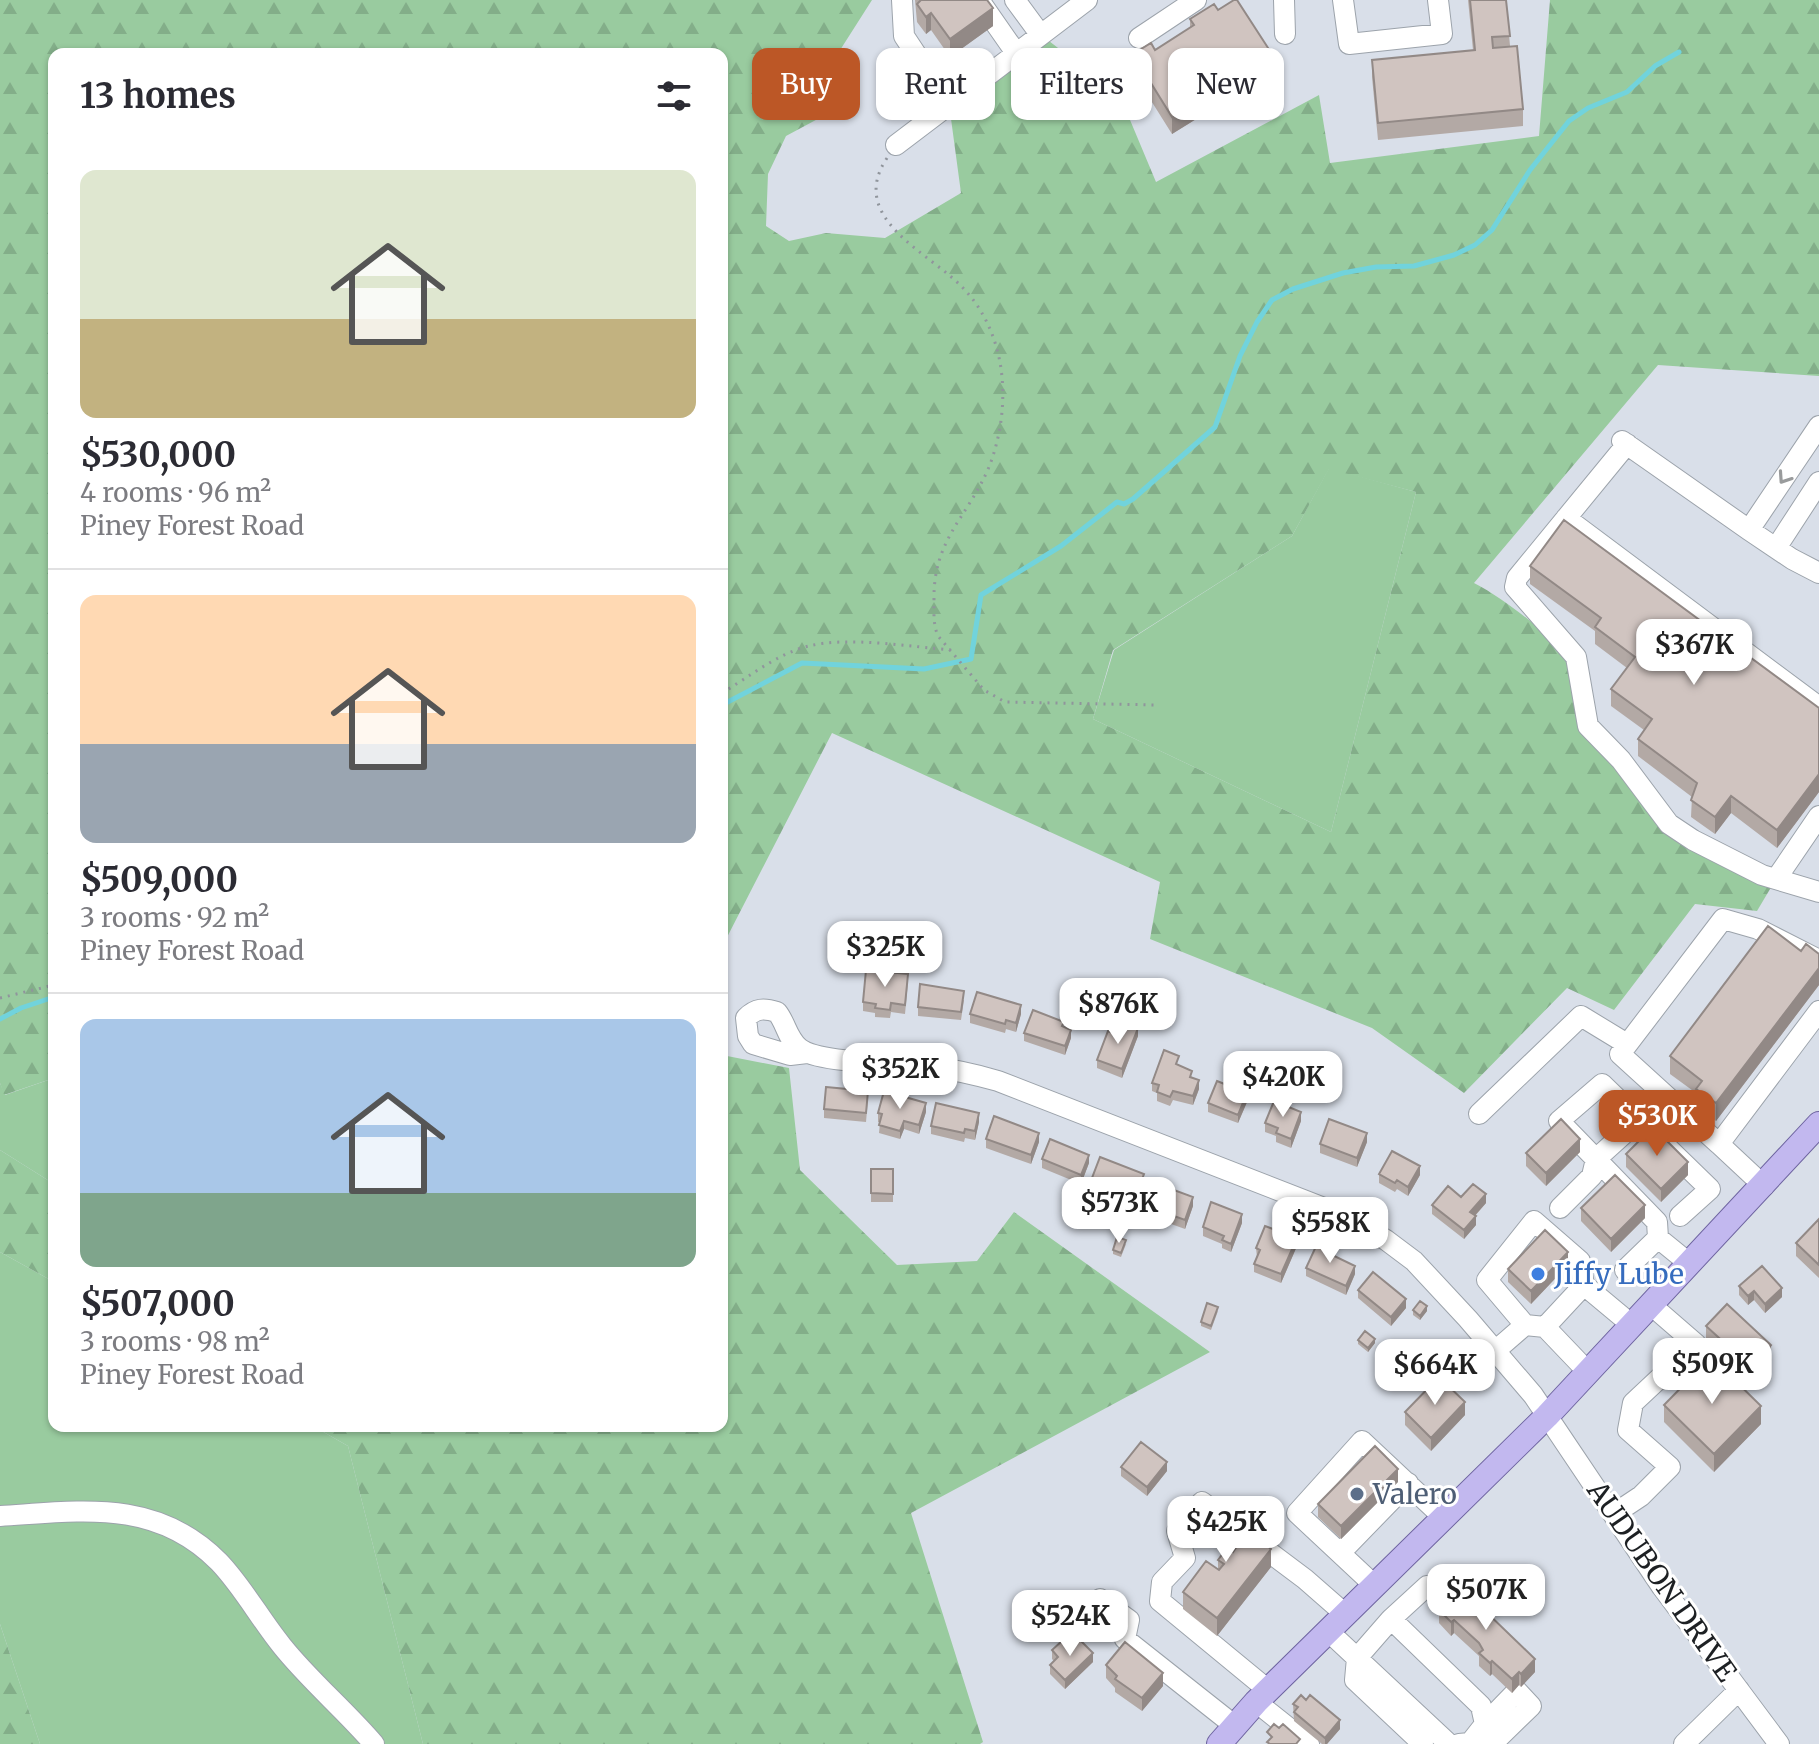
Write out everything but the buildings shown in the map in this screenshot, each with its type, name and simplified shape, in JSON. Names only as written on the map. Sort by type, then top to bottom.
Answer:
[{"type":"main road","points":[[1227,1735],[1262,1696],[1547,1416],[1819,1124]]},
{"type":"street","points":[[902,0],[904,36],[912,48]]},
{"type":"street","points":[[979,0],[1013,48]]},
{"type":"street","points":[[1015,0],[1040,34]]},
{"type":"street","points":[[1022,48],[1087,0]]},
{"type":"street","points":[[1139,38],[1196,0]]},
{"type":"street","points":[[1284,0],[1285,34]]},
{"type":"street","points":[[1343,0],[1349,44],[1442,34],[1438,0]]},
{"type":"street","points":[[995,69],[1011,57]]},
{"type":"street","points":[[896,145],[928,120]]},
{"type":"street","points":[[1749,530],[1819,426]]},
{"type":"street","points":[[1819,573],[1749,530],[1624,442],[1517,578],[1515,587],[1576,657],[1588,726],[1621,760],[1669,824],[1693,840],[1762,875],[1819,892]]},
{"type":"street","points":[[1776,548],[1819,482]]},
{"type":"street","points":[[1566,518],[1819,707]]},
{"type":"street","points":[[1776,879],[1819,816]]},
{"type":"street","points":[[1764,1186],[1620,1054],[1723,919],[1758,929],[1819,960]]},
{"type":"street","points":[[1719,1144],[1819,1011]]},
{"type":"street","points":[[1479,1114],[1581,1016],[1627,1044]]},
{"type":"street","name":"AUDUBON DRIVE","points":[[807,1053],[962,1071],[998,1081],[1324,1208],[1386,1240],[1414,1261],[1495,1351],[1547,1416],[1662,1587],[1779,1744]]},
{"type":"street","points":[[1680,1216],[1710,1189],[1602,1084],[1559,1121],[1657,1222],[1658,1238],[1690,1264]]},
{"type":"street","points":[[1560,1208],[1592,1176],[1596,1159],[1639,1120]]},
{"type":"street","points":[[1588,1372],[1487,1280],[1534,1221],[1580,1261],[1584,1285],[1632,1325]]},
{"type":"street","points":[[1625,1270],[1658,1238]]},
{"type":"street","points":[[1495,1351],[1535,1326],[1584,1285]]},
{"type":"street","points":[[1614,1514],[1641,1496],[1670,1467],[1628,1430],[1633,1403],[1696,1344],[1651,1305]]},
{"type":"street","points":[[1374,1585],[1297,1513],[1323,1499],[1345,1460],[1362,1441],[1443,1517]]},
{"type":"street","points":[[1345,1460],[1361,1474]]},
{"type":"street","points":[[1340,1553],[1388,1497],[1408,1483]]},
{"type":"street","points":[[1309,1744],[1160,1601],[1162,1582],[1185,1558],[1177,1531],[1202,1502],[1305,1579],[1337,1623],[1357,1658],[1449,1744]]},
{"type":"street","points":[[0,1516],[94,1510],[137,1515],[177,1531],[220,1563],[302,1670],[374,1744]]},
{"type":"street","points":[[1423,1744],[1355,1680],[1357,1658],[1391,1619],[1427,1586],[1443,1597]]},
{"type":"street","points":[[1100,1599],[1129,1620],[1125,1639],[1227,1735]]},
{"type":"street","points":[[1391,1619],[1481,1706],[1488,1734],[1470,1743],[1459,1744]]},
{"type":"street","points":[[1684,1744],[1739,1690]]},
{"type":"path","points":[[896,145],[877,173],[880,209],[888,224],[954,278],[981,311],[999,355],[1002,382],[998,438],[988,468],[974,497],[949,535],[935,572],[934,626],[938,636],[984,690],[1005,702],[1157,705]]},
{"type":"path","points":[[728,689],[788,653],[808,646],[838,643],[952,650]]},
{"type":"path","points":[[0,998],[48,986]]},
{"type":"green space","points":[[0,0],[872,0],[841,48],[752,48],[752,120],[816,120],[786,136],[768,174],[766,226],[789,241],[826,233],[885,238],[961,193],[951,120],[995,120],[995,69],[1011,56],[1011,120],[1130,120],[1156,182],[1272,120],[1284,120],[1284,114],[1319,95],[1330,163],[1539,136],[1550,0],[1819,0],[1819,376],[1658,365],[1474,583],[1513,608],[1576,657],[1588,726],[1669,824],[1776,879],[1757,911],[1695,904],[1614,1010],[1567,988],[1464,1093],[1372,1028],[1150,939],[1160,882],[832,733],[728,935],[728,48],[48,48],[48,1080],[4,1095],[0,1083]],"holes":[[[1329,469],[1416,492],[1331,832],[1093,719],[1113,650],[1292,536]]]},
{"type":"green space","points":[[1040,34],[1058,48],[1022,48]]},
{"type":"green space","points":[[1329,468],[1416,492],[1331,832],[1093,719],[1114,650],[1292,536]]},
{"type":"green space","points":[[728,1056],[789,1068],[800,1170],[897,1265],[977,1261],[1014,1212],[1210,1352],[911,1513],[983,1742],[980,1744],[423,1744],[348,1446],[324,1432],[728,1432]]},
{"type":"green space","points":[[48,1080],[48,1180],[0,1150],[0,1083],[5,1095]]},
{"type":"green space","points":[[0,1150],[48,1180],[48,1279],[0,1252]]},
{"type":"green space","points":[[0,1252],[48,1279],[48,1432],[324,1432],[348,1446],[423,1744],[40,1744],[0,1624]]},
{"type":"green space","points":[[0,1624],[40,1744],[0,1744]]},
{"type":"waterway","points":[[728,702],[802,663],[924,669],[971,659],[981,595],[1061,546],[1117,502],[1124,504],[1133,499],[1215,427],[1240,356],[1272,300],[1293,289],[1343,273],[1376,267],[1414,266],[1454,255],[1475,245],[1492,230],[1530,170],[1569,121],[1588,108],[1627,92],[1655,66],[1679,52]]},
{"type":"waterway","points":[[0,1019],[48,999]]},
{"type":"place","name":"Jiffy Lube","points":[[1538,1274]]},
{"type":"place","name":"Valero","points":[[1357,1494]]}]
